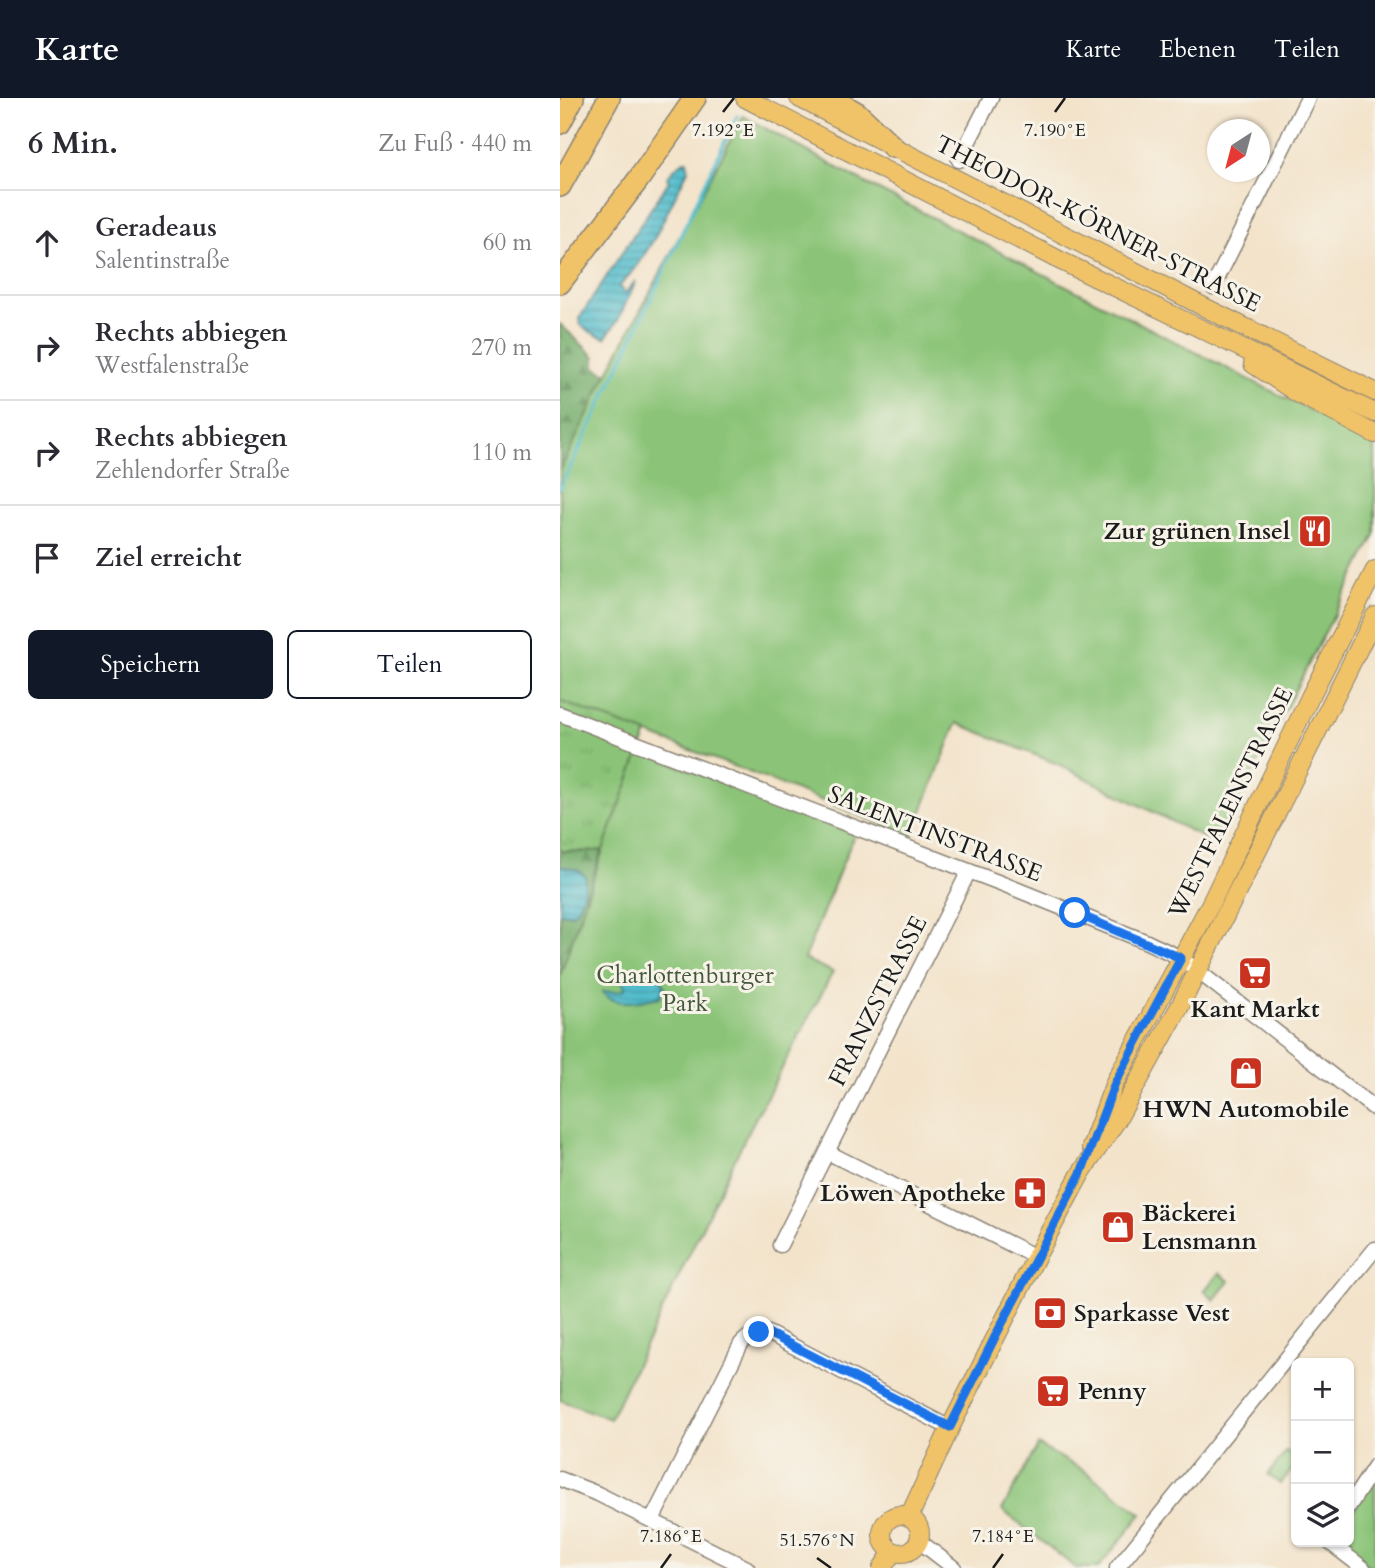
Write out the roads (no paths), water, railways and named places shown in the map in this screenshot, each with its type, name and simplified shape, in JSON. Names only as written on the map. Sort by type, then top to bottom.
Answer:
[{"type":"highway","points":[[560,123],[573,98]]},
{"type":"highway","points":[[560,186],[609,98]]},
{"type":"highway","points":[[560,283],[638,180],[695,98]]},
{"type":"highway","points":[[831,98],[857,113],[892,147]]},
{"type":"main road","name":"THEODOR-KÖRNER-STRASSE","points":[[745,98],[972,216],[1375,413]]},
{"type":"main road","name":"THEODOR-KÖRNER-STRASSE","points":[[799,98],[1375,392]]},
{"type":"main road","name":"THEODOR-KÖRNER-STRASSE","points":[[1203,331],[1297,393],[1375,434]]},
{"type":"main road","name":"WESTFALENSTRASSE","points":[[1081,1173],[1115,1083],[1211,903],[1310,697],[1375,570]]},
{"type":"main road","name":"WESTFALENSTRASSE","points":[[909,1517],[950,1427],[1036,1257],[1081,1173],[1117,1121],[1198,971],[1375,616]]},
{"type":"main road","points":[[909,1517],[917,1525],[919,1541],[915,1548],[908,1552],[893,1552],[882,1538],[884,1526],[892,1518],[909,1517]]},
{"type":"main road","points":[[882,1568],[893,1552]]},
{"type":"street","points":[[959,160],[991,98]]},
{"type":"street","points":[[1213,287],[1308,98]]},
{"type":"street","name":"SALENTINSTRASSE","points":[[560,714],[969,871],[1181,958],[1375,1109]]},
{"type":"street","name":"FRANZSTRASSE","points":[[780,1245],[969,871]]},
{"type":"street","points":[[827,1152],[1036,1257]]},
{"type":"street","points":[[1116,1568],[1375,1249]]},
{"type":"street","points":[[652,1520],[741,1344],[759,1332],[768,1333],[950,1427]]},
{"type":"street","points":[[1354,1498],[1375,1466]]},
{"type":"street","points":[[560,1479],[598,1494],[747,1568]]},
{"type":"street","points":[[919,1541],[954,1568]]},
{"type":"street","points":[[1336,1547],[1363,1568]]},
{"type":"water","points":[[687,161],[688,170],[654,239],[638,265],[619,287],[625,293],[636,281],[618,320],[605,338],[591,332],[580,324],[580,317],[669,181],[667,178]]},
{"type":"water","points":[[560,866],[578,870],[586,877],[583,896],[574,913],[560,913]]},
{"type":"water","points":[[619,970],[657,972],[665,986],[660,997],[622,1002],[608,997],[602,992],[625,989]]},
{"type":"waterway","points":[[560,488],[737,116]]},
{"type":"place","name":"Zur grünen Insel","points":[[1315,531]]},
{"type":"place","name":"Kant Markt","points":[[1255,973]]},
{"type":"place","name":"HWN Automobile","points":[[1246,1073]]},
{"type":"place","name":"Löwen Apotheke","points":[[1030,1193]]},
{"type":"place","name":"Bäckerei Lensmann","points":[[1118,1227]]},
{"type":"place","name":"Sparkasse Vest","points":[[1050,1313]]},
{"type":"place","name":"Penny","points":[[1053,1391]]},
{"type":"park label","name":"Charlottenburger Park","points":[[685,989]]}]
